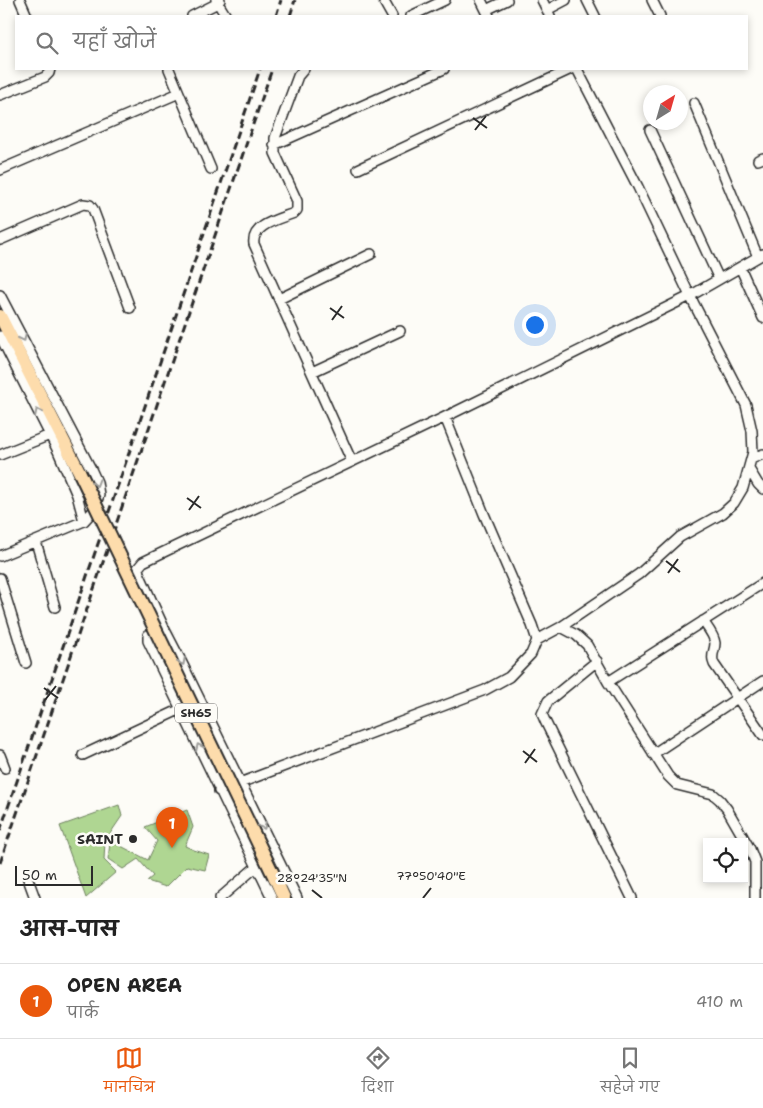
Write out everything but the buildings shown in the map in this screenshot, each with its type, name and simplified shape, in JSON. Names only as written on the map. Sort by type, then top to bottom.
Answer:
[{"type":"main road","name":"SH65","points":[[0,316],[80,473],[284,898]]},
{"type":"street","points":[[21,0],[28,15]]},
{"type":"street","points":[[383,0],[391,15]]},
{"type":"street","points":[[412,15],[445,0]]},
{"type":"street","points":[[481,0],[487,13],[507,0]]},
{"type":"street","points":[[542,0],[548,13],[566,0]]},
{"type":"street","points":[[587,0],[594,15]]},
{"type":"street","points":[[652,0],[660,15]]},
{"type":"street","points":[[194,15],[218,1],[225,15]]},
{"type":"street","points":[[0,96],[45,77],[50,70]]},
{"type":"street","points":[[169,70],[211,169]]},
{"type":"street","points":[[303,70],[298,76],[274,145],[275,153],[298,205],[294,213],[258,229],[253,238],[254,244],[352,462]]},
{"type":"street","points":[[274,145],[442,70]]},
{"type":"street","points":[[358,169],[569,70]]},
{"type":"street","points":[[219,791],[486,690],[509,677],[531,654],[537,640],[639,574],[680,537],[723,513],[734,503],[743,488],[751,459],[752,431],[746,405],[578,70]]},
{"type":"street","points":[[0,170],[179,93]]},
{"type":"street","points":[[297,898],[242,782],[165,630],[138,568],[140,564],[690,296],[761,255],[694,103]]},
{"type":"street","points":[[650,130],[720,279]]},
{"type":"street","points":[[0,240],[83,204],[90,205],[130,308]]},
{"type":"street","points":[[279,299],[370,254]]},
{"type":"street","points":[[740,267],[763,318]]},
{"type":"street","points":[[0,295],[97,482],[99,494],[94,510],[84,521],[0,556]]},
{"type":"street","points":[[312,372],[400,331]]},
{"type":"street","points":[[1,341],[50,435],[77,495],[84,521]]},
{"type":"street","points":[[445,417],[487,523],[532,624],[537,640]]},
{"type":"street","points":[[0,455],[50,435]]},
{"type":"street","points":[[751,459],[763,454]]},
{"type":"street","points":[[748,470],[763,489]]},
{"type":"street","points":[[36,542],[55,607]]},
{"type":"street","points":[[0,578],[26,663]]},
{"type":"street","points":[[608,682],[763,582]]},
{"type":"street","points":[[703,621],[715,644],[712,660],[763,734]]},
{"type":"street","points":[[561,626],[587,645],[608,682],[668,776],[677,784],[713,794],[727,809],[750,849],[755,862],[755,898]]},
{"type":"street","points":[[165,630],[161,628],[150,633],[148,641],[272,898]]},
{"type":"street","points":[[597,661],[548,701],[542,714],[632,898]]},
{"type":"street","points":[[653,754],[763,681]]},
{"type":"street","points":[[83,755],[182,709]]},
{"type":"street","points":[[0,755],[5,768]]},
{"type":"street","points":[[220,898],[257,866]]},
{"type":"street","points":[[28,878],[34,898]]},
{"type":"green space","points":[[119,805],[122,816],[105,841],[104,860],[116,872],[86,898],[60,826]]},
{"type":"green space","points":[[187,810],[193,827],[185,846],[209,855],[205,870],[187,866],[166,887],[147,881],[153,876],[138,859],[123,869],[108,859],[110,843],[119,845],[148,860],[157,841],[145,827]]},
{"type":"railway","points":[[276,15],[281,0]]},
{"type":"railway","points":[[290,15],[295,0]]},
{"type":"railway","points":[[0,831],[260,70]]},
{"type":"railway","points":[[0,863],[272,70]]},
{"type":"place","name":"SAINT","points":[[133,839]]},
{"type":"place","name":"OPEN AREA","points":[[172,848]]}]
